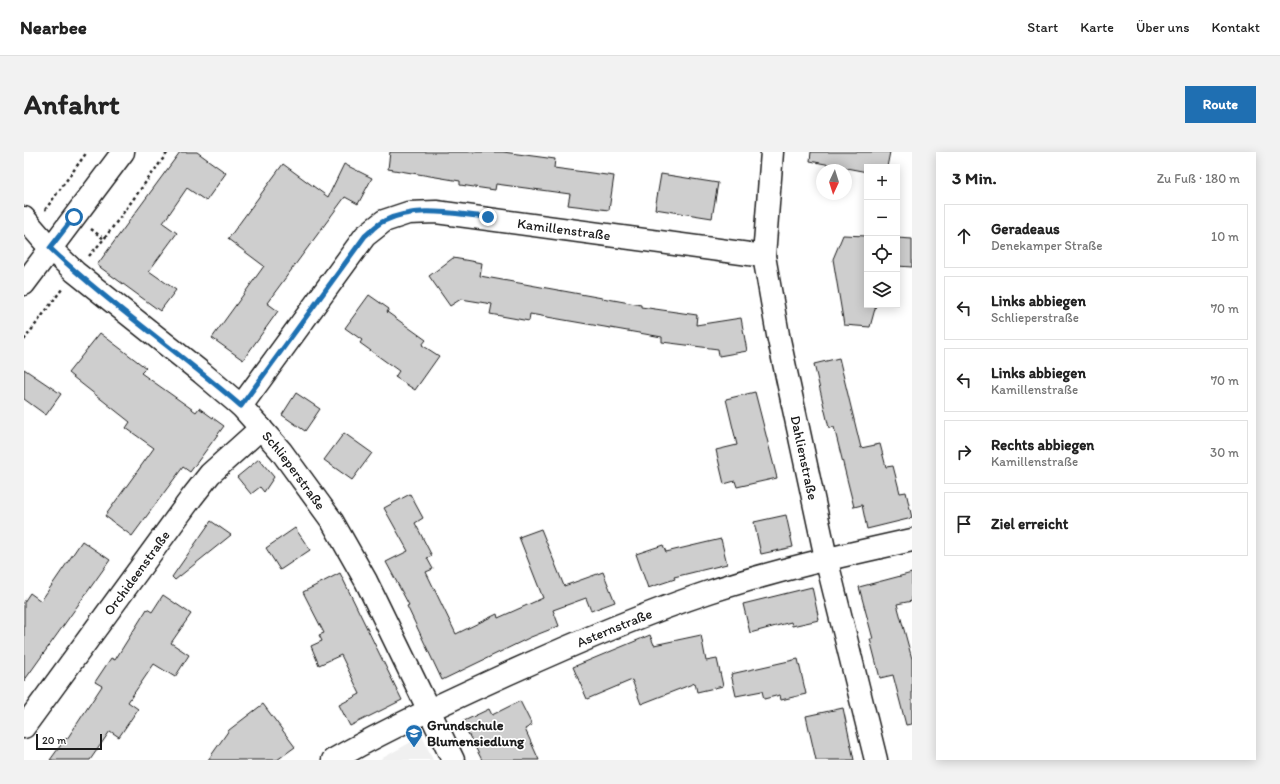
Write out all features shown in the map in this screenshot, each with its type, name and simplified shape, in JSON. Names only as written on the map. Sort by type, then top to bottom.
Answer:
[{"type":"street","points":[[24,284],[123,152]]},
{"type":"street","name":"Dahlienstraße","points":[[772,152],[764,256],[778,335],[826,558],[876,760]]},
{"type":"street","name":"Kamillenstraße","points":[[241,406],[365,236],[384,221],[408,213],[436,212],[488,217],[764,256]]},
{"type":"street","name":"Schlieperstraße","points":[[28,222],[50,248],[75,272],[241,406],[281,451],[332,521],[366,580],[453,760]]},
{"type":"street","name":"Orchideenstraße","points":[[24,726],[210,474],[261,428]]},
{"type":"street","name":"Asternstraße","points":[[333,760],[428,709],[602,632],[651,612],[710,592],[826,558],[912,540]]},
{"type":"path","points":[[28,222],[87,152]]},
{"type":"path","points":[[24,340],[75,272],[104,238],[168,152]]},
{"type":"shaded area","name":"Grundschule Blumensiedlung","points":[[422,736],[433,760],[379,760]]},
{"type":"building","points":[[180,152],[197,152],[226,173],[206,201],[187,188],[163,223],[177,233],[149,271],[176,290],[160,311],[97,265]]},
{"type":"building","points":[[390,152],[503,152],[555,159],[554,168],[614,176],[609,210],[568,205],[570,194],[496,184],[495,190],[460,185],[460,181],[388,169]]},
{"type":"building","points":[[811,152],[890,152],[888,164],[864,164],[864,171],[852,169],[852,164],[826,164],[810,161]]},
{"type":"building","points":[[283,164],[328,197],[344,164],[372,178],[358,204],[345,197],[267,303],[278,311],[243,360],[212,338],[264,266],[228,239]]},
{"type":"building","points":[[661,174],[718,183],[712,218],[655,209]]},
{"type":"building","points":[[843,235],[864,236],[864,308],[875,308],[870,327],[844,325],[833,259]]},
{"type":"building","points":[[900,238],[912,239],[912,267],[900,266]]},
{"type":"building","points":[[453,258],[482,263],[480,276],[641,305],[641,307],[697,315],[696,325],[741,318],[747,351],[719,356],[718,349],[662,342],[662,337],[530,314],[529,321],[490,314],[492,304],[461,299],[450,306],[429,276]]},
{"type":"building","points":[[369,295],[389,309],[387,312],[426,340],[422,345],[439,356],[415,390],[395,377],[399,371],[360,343],[362,340],[345,328]]},
{"type":"building","points":[[100,333],[146,368],[141,373],[196,412],[199,408],[224,426],[190,472],[183,467],[132,536],[105,516],[154,448],[126,428],[130,422],[68,373]]},
{"type":"building","points":[[839,358],[861,448],[880,444],[886,467],[893,466],[900,493],[906,492],[912,518],[867,529],[862,505],[854,507],[834,427],[829,428],[814,364]]},
{"type":"building","points":[[24,369],[61,394],[46,415],[24,399]]},
{"type":"building","points":[[755,392],[777,478],[737,487],[735,481],[724,484],[716,450],[737,445],[726,399]]},
{"type":"building","points":[[296,393],[320,409],[305,431],[282,415]]},
{"type":"building","points":[[344,433],[372,453],[352,480],[324,460]]},
{"type":"building","points":[[259,459],[274,477],[264,492],[260,487],[251,494],[237,477]]},
{"type":"building","points":[[410,494],[423,518],[415,523],[432,556],[427,558],[433,569],[426,572],[456,634],[497,614],[498,618],[543,598],[519,537],[541,529],[564,586],[603,572],[615,602],[591,611],[586,598],[553,610],[559,626],[531,637],[442,680],[407,606],[409,605],[386,562],[408,551],[384,508]]},
{"type":"building","points":[[786,515],[793,547],[761,554],[754,522]]},
{"type":"building","points":[[211,521],[231,535],[175,580],[172,577]]},
{"type":"building","points":[[295,528],[310,550],[280,570],[266,548]]},
{"type":"building","points":[[721,539],[727,564],[674,577],[675,579],[648,588],[636,554],[663,545],[666,552]]},
{"type":"building","points":[[82,541],[110,560],[24,681],[24,602],[30,593],[41,601]]},
{"type":"building","points":[[340,573],[402,700],[350,726],[339,705],[360,694],[341,655],[319,665],[311,646],[322,641],[319,635],[324,633],[303,592]]},
{"type":"building","points":[[912,573],[912,601],[897,604],[912,659],[912,724],[906,725],[893,675],[880,678],[870,639],[873,639],[859,587]]},
{"type":"building","points":[[812,587],[819,620],[792,626],[791,622],[750,633],[743,604]]},
{"type":"building","points":[[163,595],[191,614],[171,643],[189,655],[175,677],[154,664],[128,702],[138,709],[119,737],[110,731],[90,760],[50,760],[66,738],[67,739],[102,686],[95,682],[111,658],[115,660],[147,609],[152,612]]},
{"type":"building","points":[[650,635],[654,645],[701,635],[706,661],[717,659],[723,686],[697,692],[695,683],[641,704],[632,680],[587,699],[573,667]]},
{"type":"building","points":[[798,659],[806,694],[781,700],[780,695],[764,699],[762,691],[736,696],[731,674]]},
{"type":"building","points":[[520,701],[532,725],[525,729],[539,760],[482,760],[462,722],[489,709],[492,715]]},
{"type":"building","points":[[263,704],[295,747],[277,760],[208,760],[229,730]]},
{"type":"building","points":[[843,708],[854,760],[816,760],[806,716]]},
{"type":"place","name":"Grundschule Blumensiedlung","points":[[414,748]]},
{"type":"route","points":[[74,217],[50,248],[75,272],[241,406],[365,236],[384,221],[408,213],[436,212],[488,217]]}]
